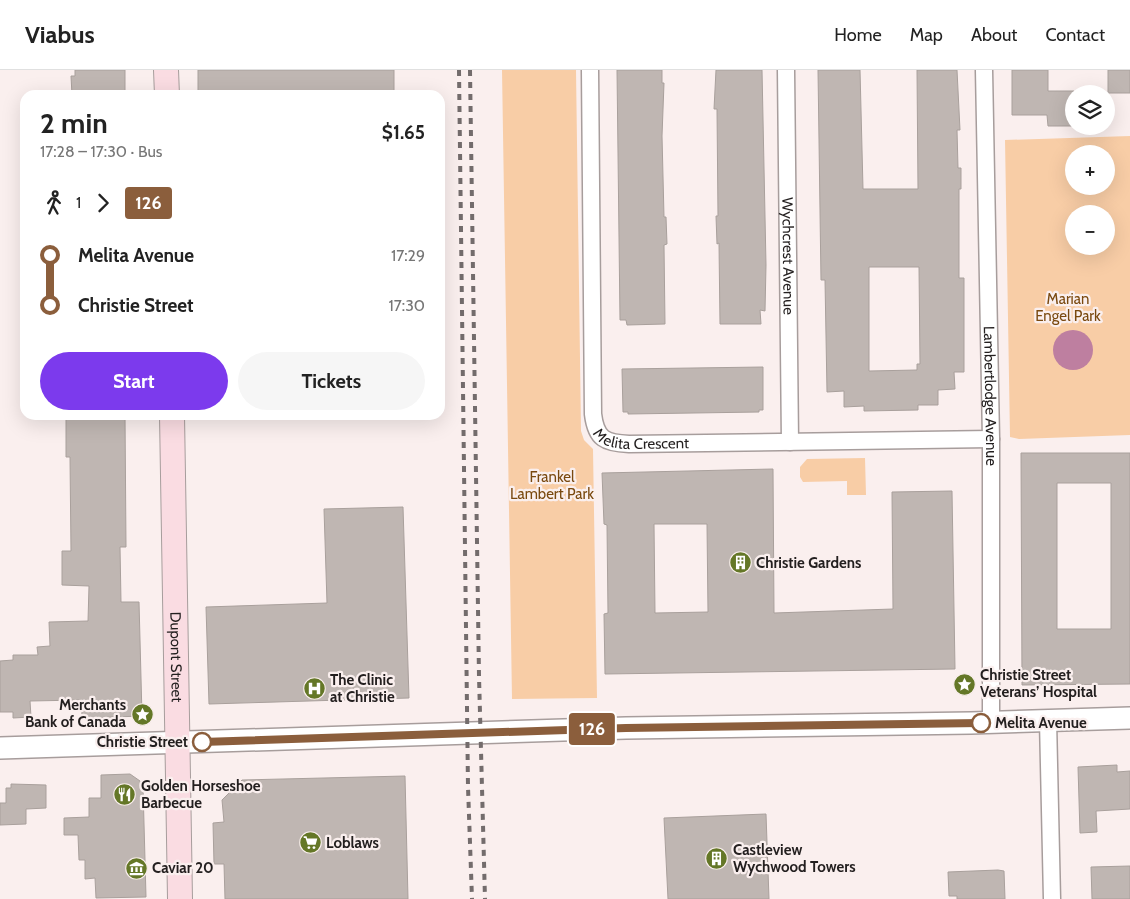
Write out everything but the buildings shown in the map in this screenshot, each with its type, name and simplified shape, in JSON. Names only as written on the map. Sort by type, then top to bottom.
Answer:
[{"type":"main road","points":[[166,70],[167,90]]},
{"type":"main road","name":"Dupont Street","points":[[172,420],[180,899]]},
{"type":"street","name":"Melita Crescent","points":[[590,70],[593,414],[598,435],[617,444],[990,438]]},
{"type":"street","name":"Wychcrest Avenue","points":[[786,70],[790,442]]},
{"type":"street","name":"Lambertlodge Avenue","points":[[984,70],[990,438],[991,723]]},
{"type":"street","points":[[0,748],[626,728],[991,723],[1130,718]]},
{"type":"street","points":[[1048,720],[1052,899]]},
{"type":"green space","name":"Frankel Lambert Park","points":[[502,70],[576,70],[581,431],[584,440],[593,449],[597,698],[512,699]]},
{"type":"green space","name":"Marian Engel Park","points":[[1130,136],[1130,435],[1019,439],[1010,437],[1005,140]]},
{"type":"green space","points":[[865,458],[866,495],[847,495],[847,481],[803,482],[800,477],[800,467],[807,459]]},
{"type":"shaded area","points":[[1073,330],[1084,333],[1090,339],[1093,350],[1090,361],[1084,367],[1073,370],[1062,367],[1056,361],[1053,350],[1056,339],[1062,333]]},
{"type":"railway","points":[[459,70],[468,787],[472,899]]},
{"type":"railway","points":[[470,70],[479,676],[485,899]]},
{"type":"bus line","name":"126","points":[[202,742],[626,728],[981,723]]},
{"type":"place","name":"Christie Gardens","points":[[740,563]]},
{"type":"place","name":"Christie Street Veterans’ Hospital","points":[[964,684]]},
{"type":"place","name":"The Clinic at Christie","points":[[314,689]]},
{"type":"place","name":"Merchants Bank of Canada","points":[[142,714]]},
{"type":"place","name":"Melita Avenue","points":[[981,723]]},
{"type":"place","name":"Christie Street","points":[[202,742]]},
{"type":"place","name":"Golden Horseshoe Barbecue","points":[[125,795]]},
{"type":"place","name":"Loblaws","points":[[310,843]]},
{"type":"place","name":"Castleview Wychwood Towers","points":[[717,859]]},
{"type":"place","name":"Caviar 20","points":[[136,868]]}]
